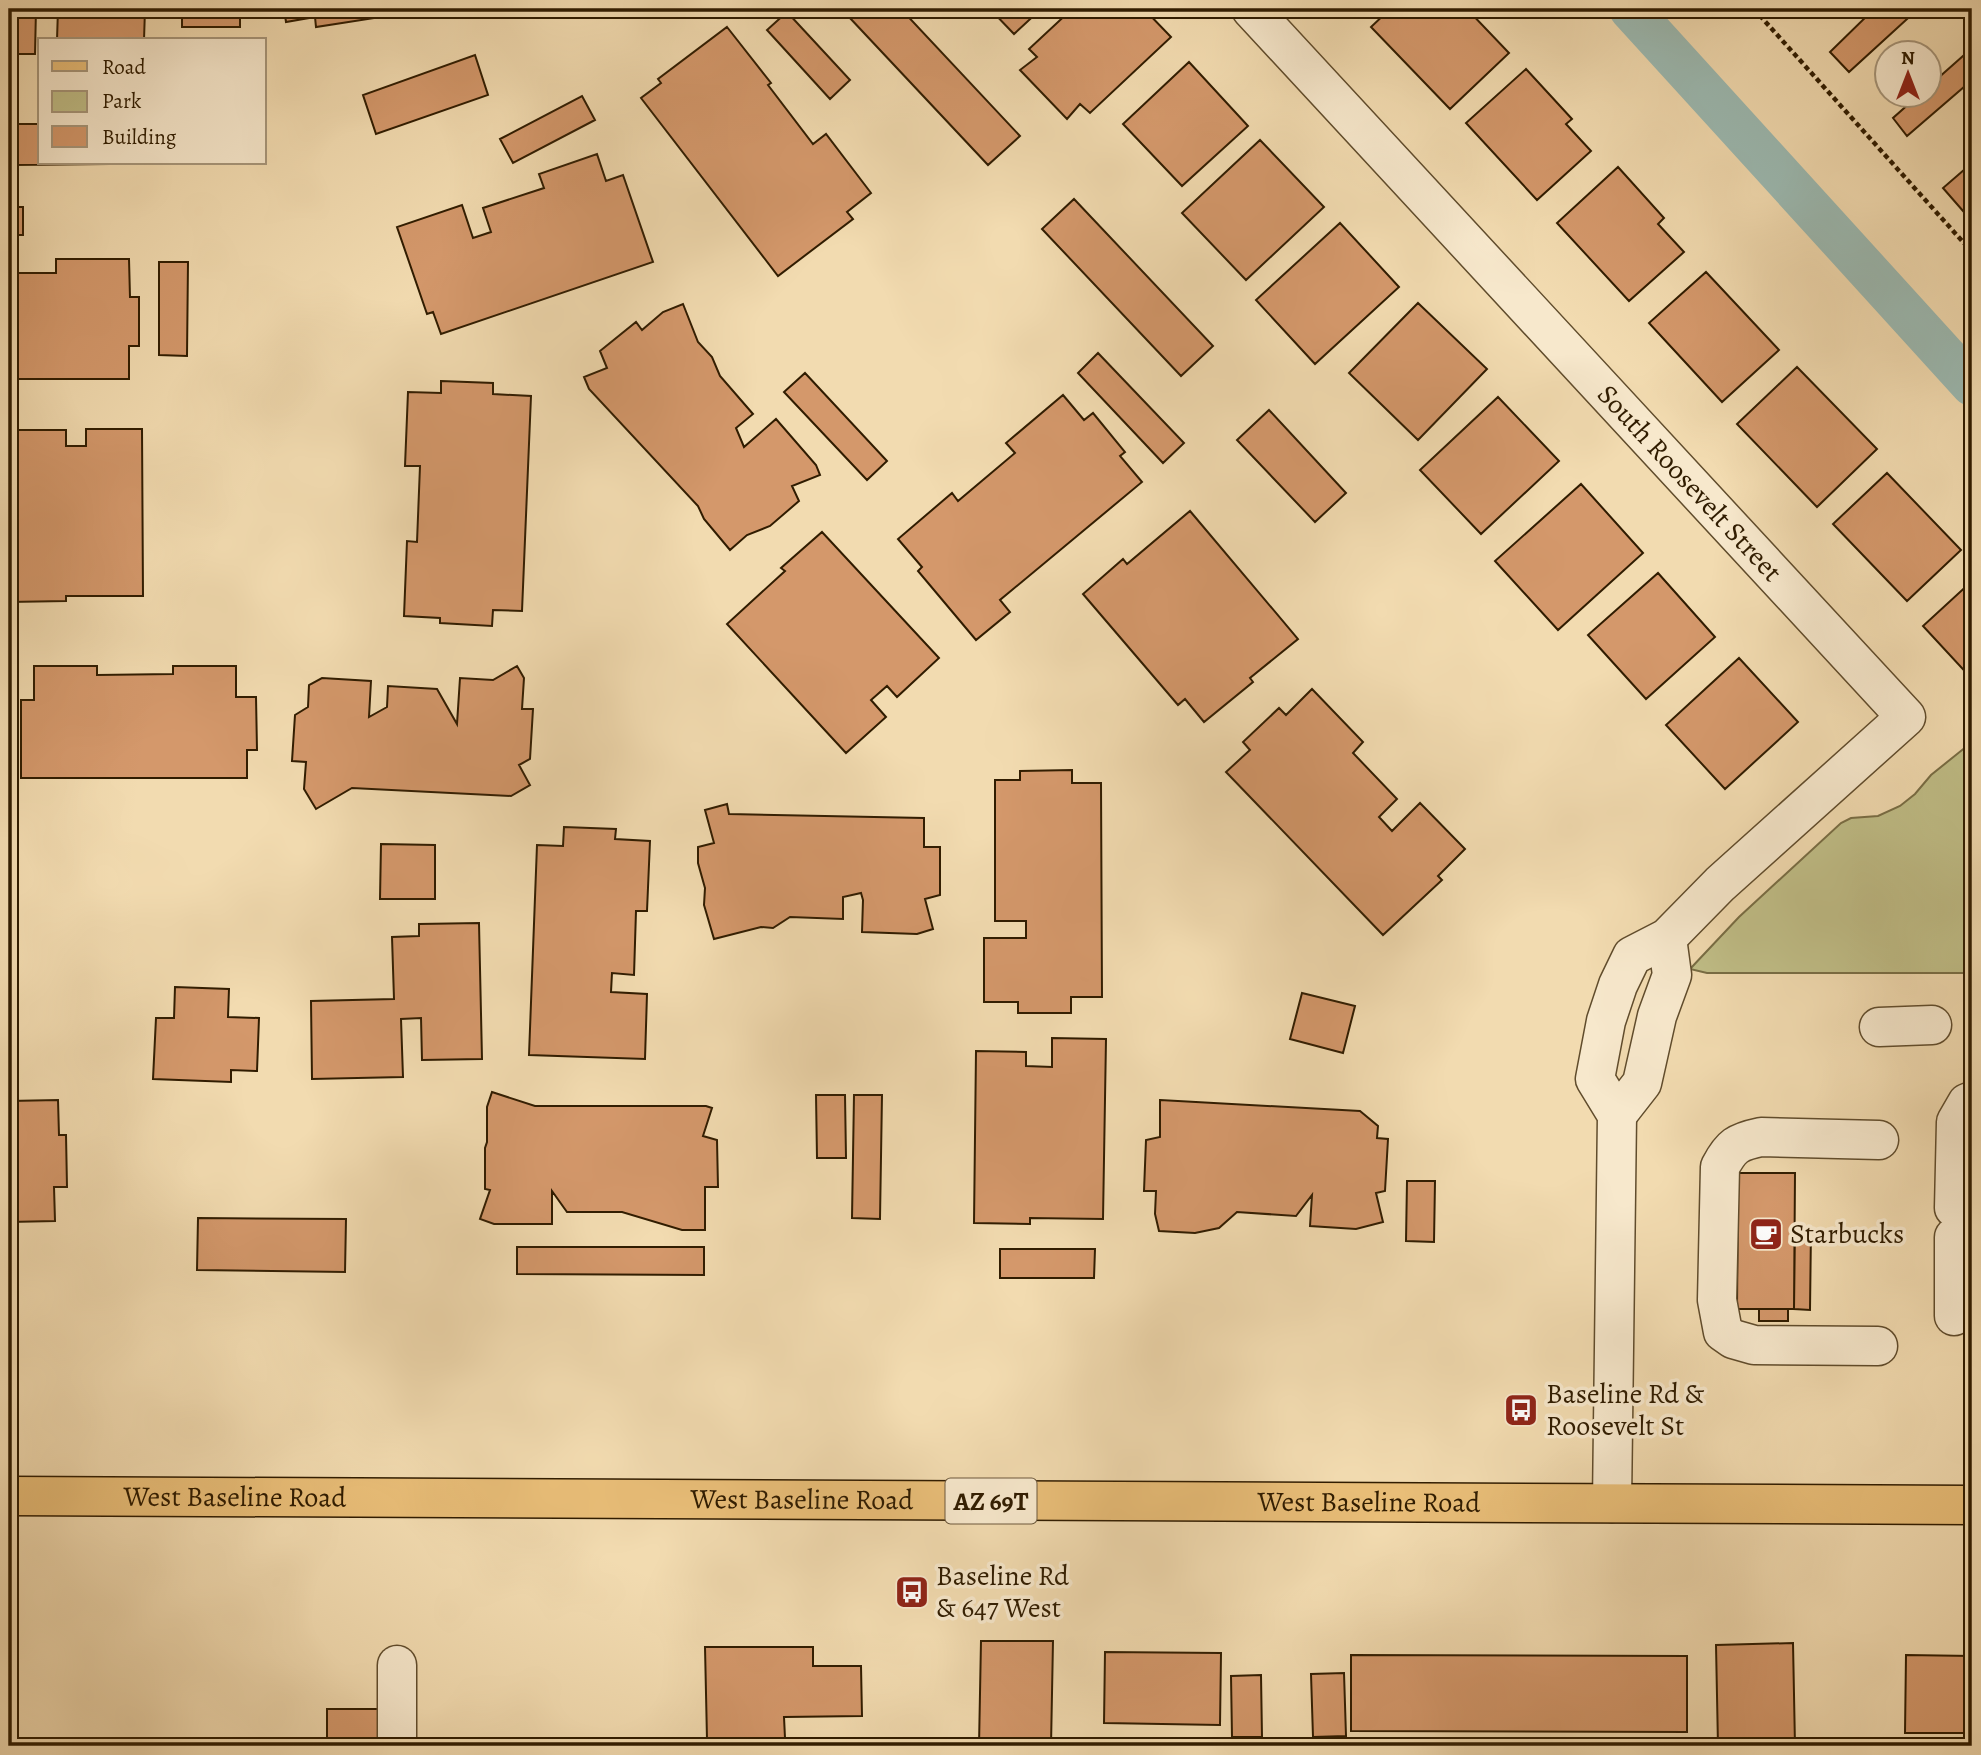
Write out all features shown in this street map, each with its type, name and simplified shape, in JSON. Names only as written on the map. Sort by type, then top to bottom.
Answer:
[{"type":"main road","name":"West Baseline Road","points":[[9,1496],[1972,1505]]},
{"type":"street","name":"South Roosevelt Street","points":[[1251,9],[1906,717],[1720,884],[1667,938],[1672,975],[1657,1016],[1642,1083],[1617,1115],[1612,1503]]},
{"type":"street","points":[[1879,1027],[1932,1026]]},
{"type":"street","points":[[1954,1316],[1956,1122],[1967,1103],[1972,1101]]},
{"type":"street","points":[[1878,1346],[1754,1345],[1733,1339],[1723,1332],[1717,1300],[1720,1167],[1730,1149],[1746,1140],[1760,1137],[1879,1140]]},
{"type":"street","points":[[397,1665],[397,1746]]},
{"type":"path","points":[[1754,9],[1972,252]]},
{"type":"green space","points":[[1972,742],[1972,973],[1707,973],[1690,969],[1739,917],[1841,823],[1851,818],[1878,816],[1900,806],[1915,794],[1931,775]]},
{"type":"building","points":[[9,9],[36,9],[35,54],[9,54]]},
{"type":"building","points":[[58,9],[145,9],[144,38],[57,38]]},
{"type":"building","points":[[182,9],[260,9],[260,17],[240,17],[240,27],[182,27]]},
{"type":"building","points":[[284,9],[380,9],[381,17],[316,27],[315,17],[286,22]]},
{"type":"building","points":[[859,9],[901,9],[1020,136],[988,165],[849,17]]},
{"type":"building","points":[[990,9],[1041,9],[1014,34]]},
{"type":"building","points":[[1072,9],[1144,9],[1171,37],[1090,113],[1080,104],[1067,119],[1020,70],[1037,57],[1029,49]]},
{"type":"building","points":[[1390,9],[1467,9],[1509,53],[1450,109],[1371,27]]},
{"type":"building","points":[[1874,9],[1918,9],[1886,38],[1872,38],[1872,51],[1849,72],[1830,52]]},
{"type":"building","points":[[787,12],[850,80],[830,99],[767,30]]},
{"type":"building","points":[[727,27],[771,83],[768,85],[813,144],[826,134],[871,193],[847,212],[853,219],[778,276],[641,98],[661,83],[658,79]]},
{"type":"building","points":[[1972,48],[1972,80],[1942,106],[1942,75]]},
{"type":"building","points":[[475,55],[488,95],[376,134],[363,95]]},
{"type":"building","points":[[1189,62],[1248,126],[1182,186],[1123,124]]},
{"type":"building","points":[[1526,69],[1572,119],[1566,124],[1591,151],[1537,200],[1466,123]]},
{"type":"building","points":[[582,96],[595,120],[513,163],[500,139]]},
{"type":"building","points":[[1904,108],[1940,108],[1907,136],[1893,118]]},
{"type":"building","points":[[13,124],[38,124],[38,164],[110,164],[14,165]]},
{"type":"building","points":[[1260,140],[1324,207],[1246,280],[1182,213]]},
{"type":"building","points":[[597,154],[606,181],[623,175],[653,262],[441,334],[433,312],[427,314],[397,227],[462,205],[473,238],[491,232],[483,208],[544,188],[539,174]]},
{"type":"building","points":[[1972,163],[1972,217],[1970,219],[1943,188]]},
{"type":"building","points":[[1618,167],[1664,218],[1658,224],[1684,252],[1629,301],[1557,223]]},
{"type":"building","points":[[1074,199],[1213,346],[1181,376],[1042,229]]},
{"type":"building","points":[[9,207],[23,207],[23,235],[9,235]]},
{"type":"building","points":[[1340,223],[1399,287],[1315,364],[1256,300]]},
{"type":"building","points":[[56,259],[129,259],[130,297],[139,297],[139,346],[129,346],[129,379],[9,379],[9,273],[56,273]]},
{"type":"building","points":[[159,262],[188,262],[187,356],[159,355]]},
{"type":"building","points":[[1706,272],[1779,350],[1722,402],[1649,323]]},
{"type":"building","points":[[1418,303],[1487,369],[1418,440],[1349,373]]},
{"type":"building","points":[[683,304],[698,342],[712,357],[720,376],[753,414],[736,428],[744,447],[776,419],[816,465],[820,475],[792,486],[799,501],[770,526],[747,535],[730,550],[704,519],[698,506],[589,389],[584,377],[607,368],[600,351],[636,322],[642,330],[663,312]]},
{"type":"building","points":[[1098,353],[1184,443],[1163,463],[1078,373]]},
{"type":"building","points":[[1797,367],[1877,449],[1817,507],[1737,424]]},
{"type":"building","points":[[805,373],[887,461],[867,480],[784,392]]},
{"type":"building","points":[[441,381],[493,383],[493,394],[531,396],[522,611],[493,610],[492,626],[440,623],[440,618],[404,616],[407,541],[417,542],[420,466],[405,466],[408,392],[441,393]]},
{"type":"building","points":[[1063,395],[1084,420],[1093,413],[1125,452],[1120,456],[1142,482],[1000,600],[1010,612],[976,640],[918,571],[922,567],[898,539],[952,493],[958,501],[1015,453],[1006,443]]},
{"type":"building","points":[[1498,397],[1559,461],[1481,534],[1420,470]]},
{"type":"building","points":[[1269,410],[1346,493],[1315,522],[1237,440]]},
{"type":"building","points":[[86,429],[142,429],[143,596],[66,596],[66,601],[9,602],[9,430],[66,430],[66,446],[86,446]]},
{"type":"building","points":[[1887,473],[1961,550],[1907,601],[1833,524]]},
{"type":"building","points":[[1581,484],[1643,553],[1558,630],[1495,561]]},
{"type":"building","points":[[1190,511],[1298,639],[1250,678],[1253,682],[1204,722],[1185,699],[1178,705],[1083,594],[1123,559],[1127,564]]},
{"type":"building","points":[[822,532],[939,658],[897,697],[887,686],[871,700],[886,717],[846,753],[727,624],[785,571],[781,568]]},
{"type":"building","points":[[1658,573],[1715,637],[1646,699],[1588,635]]},
{"type":"building","points":[[1972,581],[1972,679],[1923,626]]},
{"type":"building","points":[[1739,658],[1798,722],[1725,789],[1666,725]]},
{"type":"building","points":[[34,666],[97,666],[97,675],[173,674],[173,666],[236,666],[236,697],[256,697],[257,750],[247,750],[247,778],[21,778],[21,700],[34,700]]},
{"type":"building","points":[[517,666],[524,678],[522,709],[533,709],[530,759],[519,765],[530,785],[511,796],[352,788],[316,809],[304,789],[306,762],[292,761],[295,715],[308,707],[309,685],[322,678],[371,681],[369,717],[387,707],[388,686],[437,689],[457,724],[460,678],[493,680]]},
{"type":"building","points":[[1312,689],[1363,742],[1353,753],[1397,799],[1379,817],[1392,831],[1420,803],[1465,849],[1438,876],[1442,880],[1383,935],[1226,772],[1250,750],[1243,742],[1279,708],[1286,715]]},
{"type":"building","points":[[1072,770],[1072,783],[1101,783],[1102,997],[1071,997],[1071,1013],[1018,1013],[1018,1002],[984,1002],[984,938],[1026,938],[1026,921],[995,921],[995,780],[1020,780],[1020,771]]},
{"type":"building","points":[[727,804],[729,814],[924,818],[924,847],[940,847],[940,895],[925,899],[933,929],[917,934],[862,932],[861,893],[843,897],[843,919],[790,917],[773,928],[761,927],[714,939],[704,905],[705,888],[698,863],[698,847],[714,843],[705,810]]},
{"type":"building","points":[[564,827],[616,829],[615,839],[650,841],[647,911],[636,911],[634,975],[612,973],[611,992],[647,994],[645,1059],[529,1055],[537,845],[563,846]]},
{"type":"building","points":[[381,844],[435,845],[435,899],[380,899]]},
{"type":"building","points":[[479,923],[482,1059],[422,1060],[421,1018],[401,1019],[403,1077],[312,1079],[311,1001],[394,999],[392,937],[419,936],[419,924]]},
{"type":"building","points":[[175,987],[229,989],[228,1017],[259,1018],[257,1071],[231,1070],[231,1082],[153,1079],[156,1018],[174,1018]]},
{"type":"building","points":[[1302,993],[1355,1006],[1343,1053],[1290,1039]]},
{"type":"building","points":[[1052,1038],[1106,1039],[1103,1219],[1030,1218],[1030,1224],[974,1223],[976,1051],[1026,1052],[1026,1066],[1052,1067]]},
{"type":"building","points":[[492,1092],[535,1106],[712,1108],[703,1136],[717,1140],[718,1187],[705,1187],[705,1230],[682,1230],[622,1212],[567,1212],[552,1191],[552,1224],[494,1224],[480,1219],[490,1190],[485,1189],[485,1148],[487,1107]]},
{"type":"building","points":[[816,1095],[845,1095],[846,1158],[817,1158]]},
{"type":"building","points":[[854,1095],[882,1095],[880,1219],[852,1218]]},
{"type":"building","points":[[58,1100],[59,1135],[66,1135],[67,1187],[54,1187],[55,1221],[9,1222],[9,1101]]},
{"type":"building","points":[[1160,1100],[1360,1111],[1378,1126],[1377,1138],[1388,1139],[1385,1191],[1376,1193],[1383,1222],[1356,1229],[1310,1226],[1312,1195],[1296,1216],[1237,1212],[1219,1228],[1195,1233],[1159,1231],[1155,1214],[1156,1191],[1144,1191],[1146,1140],[1160,1137]]},
{"type":"building","name":"Starbucks","points":[[1738,1173],[1795,1173],[1794,1309],[1737,1309]]},
{"type":"building","points":[[1407,1181],[1435,1181],[1434,1242],[1406,1241]]},
{"type":"building","points":[[198,1218],[346,1219],[345,1272],[197,1270]]},
{"type":"building","points":[[1795,1225],[1811,1229],[1810,1310],[1794,1309]]},
{"type":"building","points":[[9,1242],[13,1242],[12,1269],[9,1269]]},
{"type":"building","points":[[517,1247],[704,1247],[704,1275],[517,1274]]},
{"type":"building","points":[[1000,1249],[1095,1249],[1094,1278],[1000,1278]]},
{"type":"building","points":[[1759,1309],[1788,1309],[1788,1321],[1759,1321]]},
{"type":"building","points":[[981,1641],[1053,1641],[1051,1746],[979,1746]]},
{"type":"building","points":[[1793,1643],[1795,1746],[1718,1746],[1716,1645]]},
{"type":"building","points":[[705,1647],[813,1647],[813,1666],[861,1666],[862,1716],[784,1717],[785,1738],[707,1739]]},
{"type":"building","points":[[1105,1652],[1221,1653],[1220,1725],[1104,1723]]},
{"type":"building","points":[[1351,1655],[1687,1656],[1687,1732],[1351,1731]]},
{"type":"building","points":[[1906,1655],[1972,1656],[1972,1733],[1905,1733]]},
{"type":"building","points":[[1344,1673],[1346,1736],[1313,1737],[1311,1674]]},
{"type":"building","points":[[1261,1675],[1262,1737],[1232,1737],[1231,1676]]},
{"type":"building","points":[[327,1709],[383,1709],[392,1746],[327,1746]]},
{"type":"waterway","points":[[1630,9],[1972,385]]},
{"type":"place","name":"Starbucks","points":[[1766,1234]]},
{"type":"place","name":"Baseline Rd & Roosevelt St","points":[[1521,1410]]},
{"type":"place","name":"Baseline Rd & 647 West","points":[[912,1592]]}]
